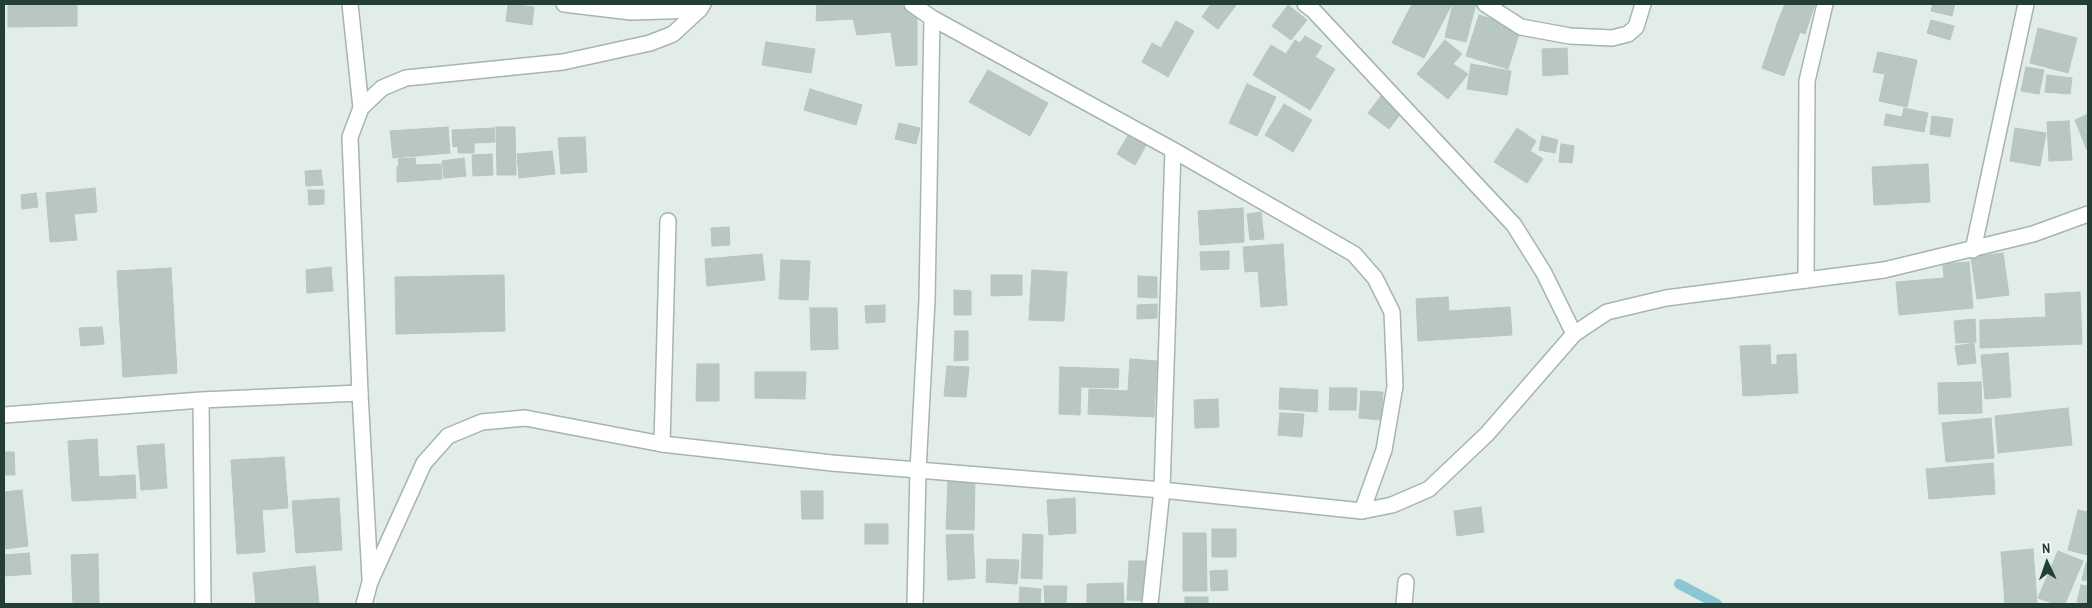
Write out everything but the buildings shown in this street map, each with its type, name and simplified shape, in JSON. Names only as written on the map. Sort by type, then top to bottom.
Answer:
[{"type":"street","points":[[350,4],[361,108]]},
{"type":"street","points":[[564,4],[631,12],[701,7]]},
{"type":"street","points":[[912,4],[932,18],[1173,150],[1354,254],[1375,278],[1392,312],[1396,386],[1384,450],[1362,511]]},
{"type":"street","points":[[1305,4],[1313,10],[1514,225],[1544,273],[1574,334]]},
{"type":"street","points":[[1485,4],[1521,26],[1570,36],[1612,38],[1628,34],[1636,27],[1643,4]]},
{"type":"street","points":[[1806,280],[1807,81],[1826,4]]},
{"type":"street","points":[[1973,250],[2026,4]]},
{"type":"street","points":[[370,582],[360,393],[350,137],[361,108],[382,88],[406,78],[563,62],[650,43],[673,34],[701,7]]},
{"type":"street","points":[[915,604],[918,471],[927,300],[932,18]]},
{"type":"street","points":[[1150,604],[1162,490],[1173,150]]},
{"type":"street","points":[[364,604],[370,582],[424,463],[448,436],[482,422],[525,418],[662,444],[918,471],[1162,490],[1362,511],[1392,505],[1429,489],[1487,434],[1574,334],[1606,312],[1666,298],[1884,270],[2033,234],[2088,214]]},
{"type":"street","points":[[662,444],[668,221]]},
{"type":"street","points":[[4,415],[201,400],[360,393]]},
{"type":"street","points":[[201,400],[203,604]]},
{"type":"street","points":[[1404,604],[1406,582]]},
{"type":"waterway","points":[[1679,584],[1717,604]]}]
